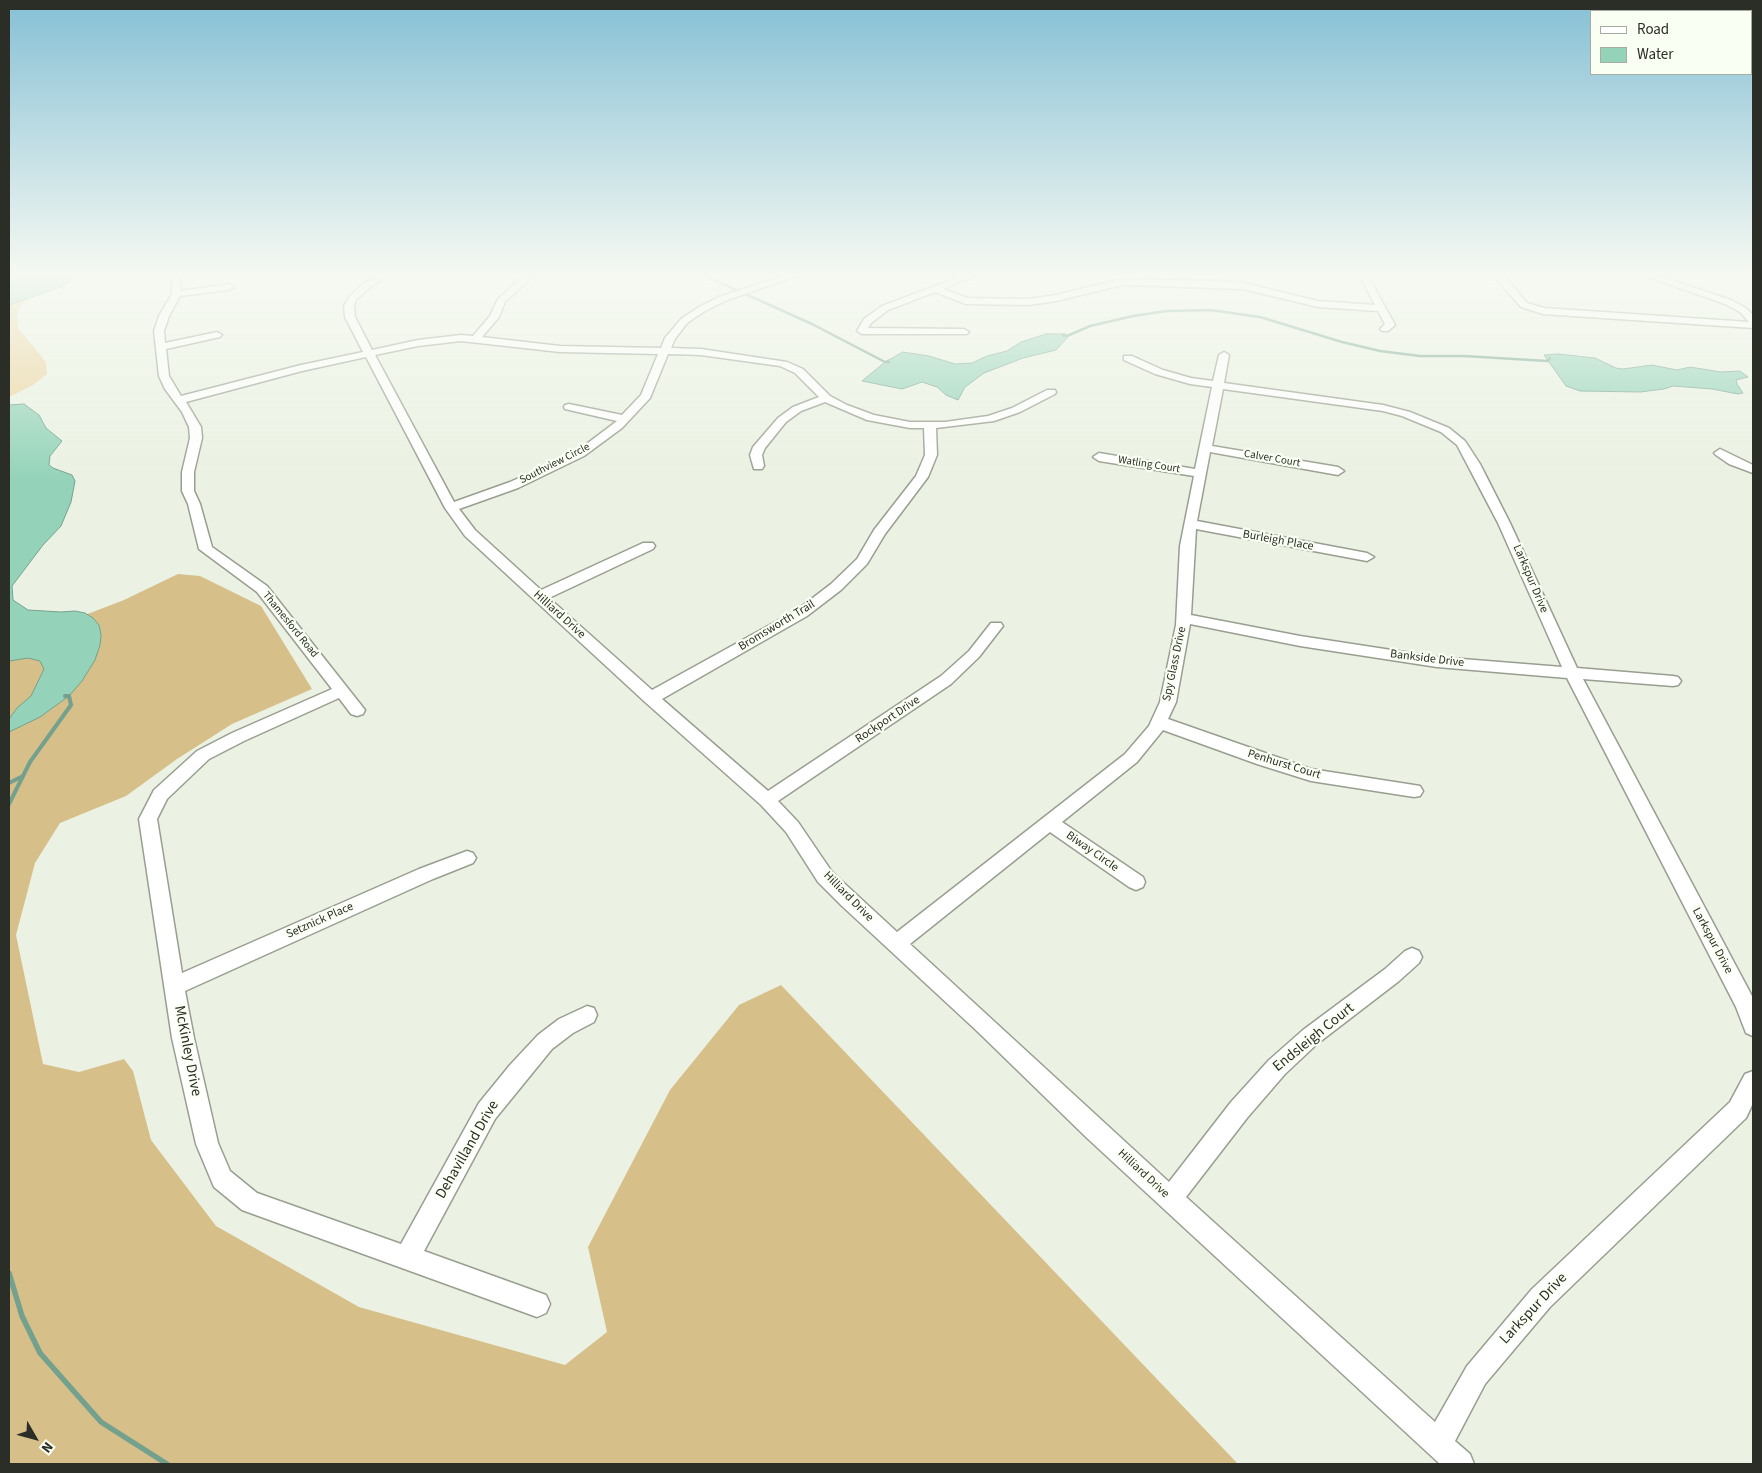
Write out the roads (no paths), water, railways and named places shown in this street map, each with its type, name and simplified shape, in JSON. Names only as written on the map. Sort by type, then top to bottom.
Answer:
[{"type":"street","name":"Thamesford Road","points":[[160,343],[164,376],[170,389],[180,400],[195,427],[196,438],[188,472],[188,491],[194,504],[206,549],[262,589],[357,710]]},
{"type":"street","points":[[161,347],[181,343]]},
{"type":"street","name":"Hilliard Drive","points":[[364,343],[451,508],[470,533],[650,698],[767,800],[792,826],[834,886],[1170,1199],[1460,1464]]},
{"type":"street","points":[[180,400],[270,375],[421,343]]},
{"type":"street","points":[[507,343],[560,349],[720,354],[783,364],[799,371],[826,398],[871,418],[893,423],[930,426],[962,424],[990,419],[1010,412],[1051,392]]},
{"type":"street","name":"Southview Circle","points":[[451,508],[514,486],[580,454],[600,440],[625,419],[646,396],[669,343]]},
{"type":"street","name":"Spy Glass Drive","points":[[897,943],[1131,758],[1145,743],[1159,722],[1168,702],[1184,618],[1187,546],[1190,524],[1224,355]]},
{"type":"street","name":"Larkspur Drive","points":[[1128,358],[1173,377],[1383,408],[1406,414],[1445,430],[1461,443],[1474,464],[1504,523],[1551,630],[1592,713],[1746,1005],[1753,1026]]},
{"type":"street","points":[[758,466],[756,455],[759,447],[782,420],[797,409],[826,398]]},
{"type":"street","points":[[569,407],[625,419]]},
{"type":"street","name":"Bromsworth Trail","points":[[650,698],[802,613],[836,587],[862,561],[879,533],[922,477],[931,455],[930,426]]},
{"type":"street","name":"Calver Court","points":[[1205,448],[1338,471]]},
{"type":"street","points":[[1720,453],[1733,461],[1753,469]]},
{"type":"street","name":"Watling Court","points":[[1099,457],[1199,473]]},
{"type":"street","name":"Burleigh Place","points":[[1190,524],[1367,557]]},
{"type":"street","points":[[539,597],[648,546]]},
{"type":"street","name":"Bankside Drive","points":[[1184,618],[1300,641],[1437,662],[1673,681]]},
{"type":"street","name":"Rockport Drive","points":[[767,800],[946,680],[974,654],[996,626]]},
{"type":"street","name":"McKinley Drive","points":[[342,691],[238,737],[204,756],[160,795],[148,819],[183,1038],[207,1144],[222,1180],[250,1202],[537,1304]]},
{"type":"street","name":"Penhurst Court","points":[[1159,722],[1288,768],[1334,780],[1414,791]]},
{"type":"street","name":"Biway Circle","points":[[1048,822],[1136,882]]},
{"type":"street","name":"Setznick Place","points":[[174,986],[426,874],[467,858]]},
{"type":"street","name":"Endsleigh Court","points":[[1170,1199],[1239,1110],[1277,1067],[1310,1037],[1392,975],[1412,957]]},
{"type":"street","name":"Dehavilland Drive","points":[[407,1258],[487,1111],[545,1042],[566,1026],[587,1015]]},
{"type":"street","name":"Larkspur Drive","points":[[1438,1444],[1476,1375],[1541,1298],[1738,1110],[1747,1096],[1753,1081]]},
{"type":"water","points":[[1020,343],[1063,343],[1056,350],[1023,358],[984,373],[965,387],[958,400],[946,395],[937,387],[922,382],[902,389],[862,381],[885,362],[903,352],[929,356],[955,364],[972,363],[987,356],[1007,351]]},
{"type":"water","points":[[1558,354],[1595,358],[1616,368],[1623,369],[1652,365],[1677,370],[1690,367],[1721,372],[1740,371],[1748,377],[1736,380],[1743,393],[1738,394],[1712,389],[1673,386],[1640,392],[1580,391],[1566,386],[1544,355]]},
{"type":"water","points":[[24,404],[39,415],[46,428],[62,441],[50,456],[49,465],[72,475],[75,481],[71,502],[61,526],[43,545],[12,586],[13,600],[28,610],[85,613],[99,625],[101,635],[95,660],[82,681],[69,696],[40,717],[9,732],[9,719],[17,708],[31,696],[44,669],[40,661],[28,658],[9,661],[9,405]]},
{"type":"waterway","points":[[848,343],[885,362],[889,362]]},
{"type":"waterway","points":[[1345,343],[1380,351],[1420,356],[1464,356],[1548,361],[1550,358]]},
{"type":"waterway","points":[[23,776],[30,762],[71,705],[69,696],[65,696]]},
{"type":"waterway","points":[[9,783],[23,776]]},
{"type":"waterway","points":[[9,804],[23,776]]},
{"type":"waterway","points":[[9,1273],[22,1316],[40,1353],[101,1422],[167,1464]]}]
